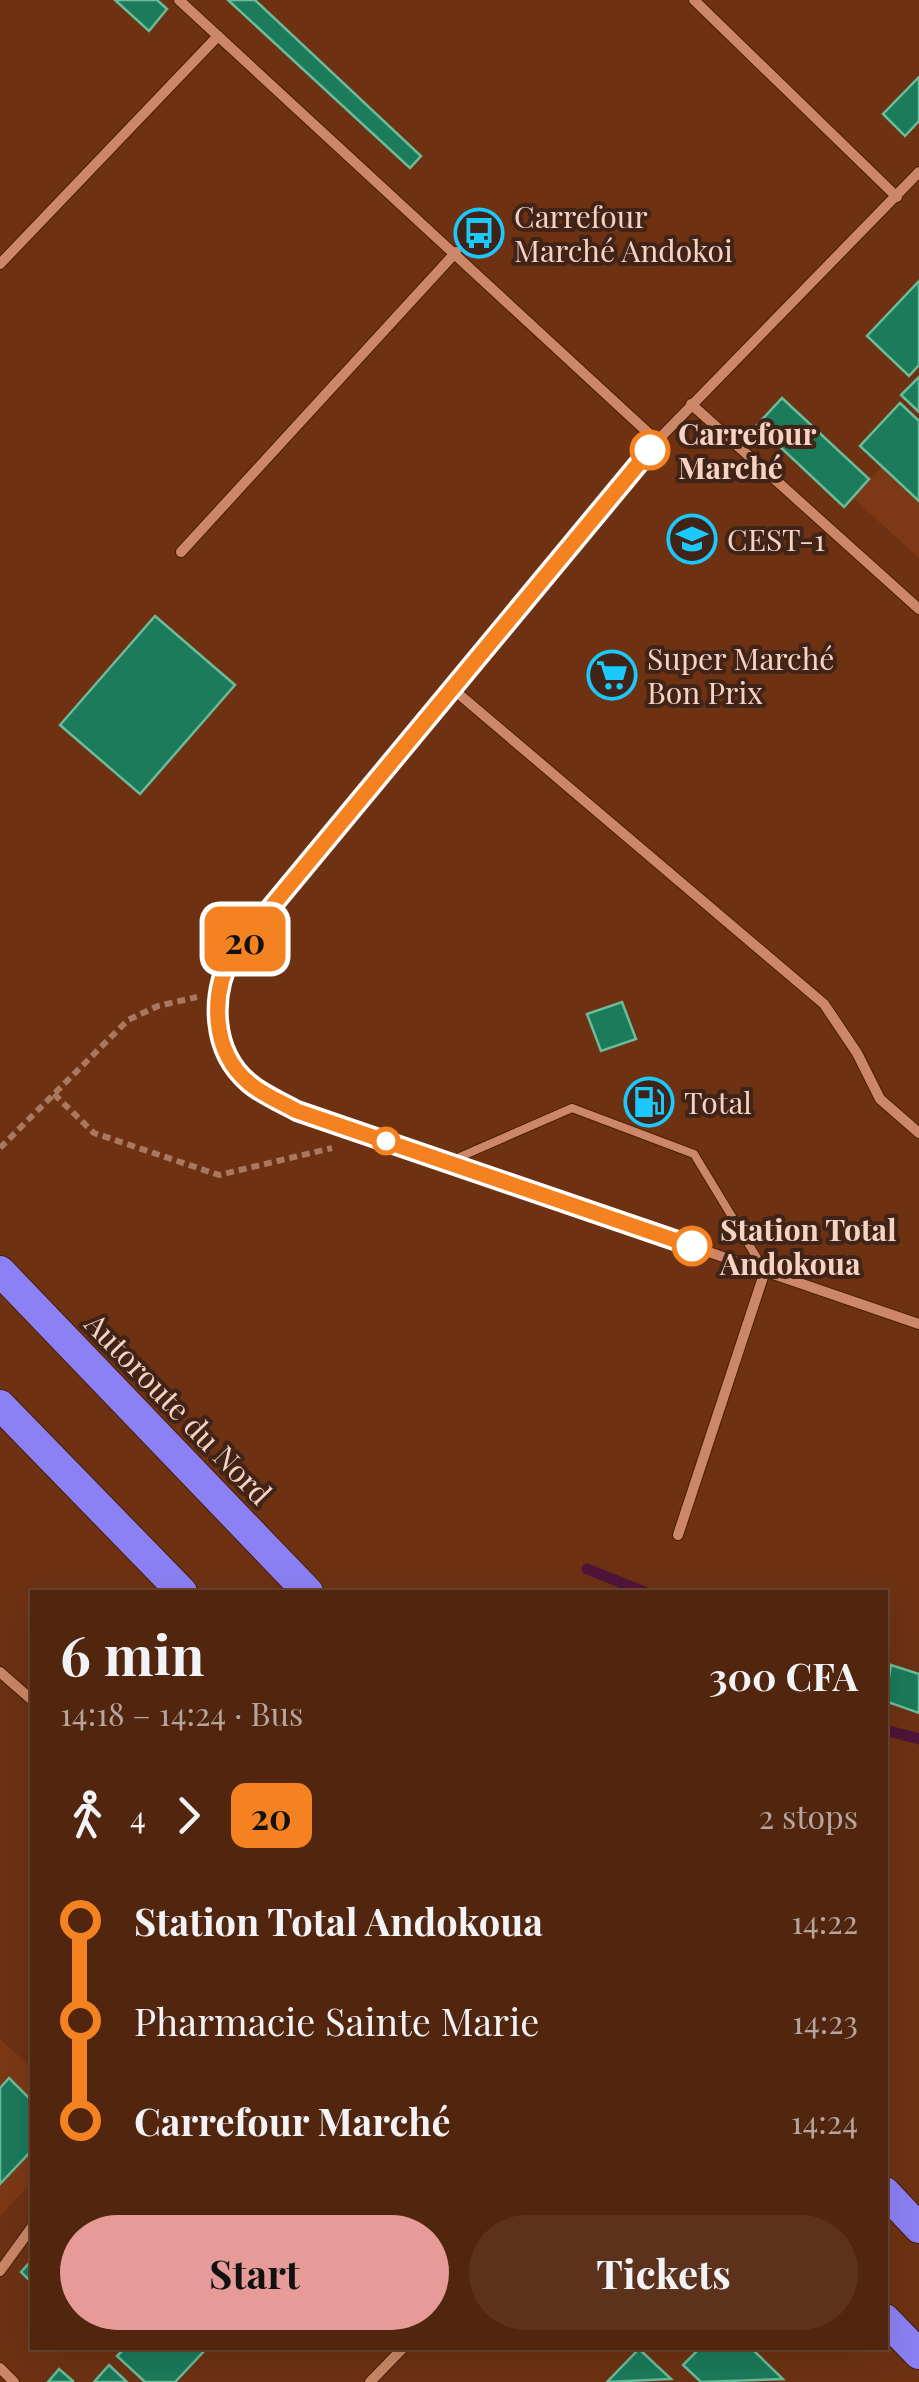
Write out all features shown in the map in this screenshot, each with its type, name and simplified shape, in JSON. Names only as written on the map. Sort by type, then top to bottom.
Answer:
[{"type":"highway","name":"Autoroute du Nord","points":[[0,1271],[306,1590]]},
{"type":"highway","points":[[0,1405],[180,1590]]},
{"type":"highway","points":[[888,2195],[919,2228]]},
{"type":"highway","points":[[888,2322],[919,2354]]},
{"type":"street","points":[[179,0],[658,440]]},
{"type":"street","points":[[694,0],[896,197]]},
{"type":"street","points":[[0,264],[218,36]]},
{"type":"street","points":[[919,172],[658,440],[233,953],[217,992],[224,1048],[250,1084],[297,1111],[919,1324]]},
{"type":"street","points":[[181,552],[456,252]]},
{"type":"street","points":[[692,404],[919,610]]},
{"type":"street","points":[[454,690],[824,1004],[850,1041],[880,1100],[919,1133]]},
{"type":"street","points":[[678,1535],[765,1271]]},
{"type":"street","points":[[0,1672],[30,1698]]},
{"type":"street","points":[[0,2271],[30,2230]]},
{"type":"street","points":[[370,2382],[401,2350]]},
{"type":"street","points":[[0,2368],[14,2382]]},
{"type":"lane","points":[[446,1163],[572,1108],[694,1154],[765,1271]]},
{"type":"path","points":[[0,1148],[128,1020],[158,1006],[217,992]]},
{"type":"path","points":[[54,1094],[94,1133],[219,1175],[374,1138]]},
{"type":"shaded area","points":[[882,467],[919,501],[919,558],[852,497]]},
{"type":"shaded area","points":[[0,2039],[30,2066],[30,2184],[0,2216]]},
{"type":"building","points":[[115,0],[157,0],[167,9],[149,31]]},
{"type":"building","points":[[228,0],[255,0],[421,156],[410,168]]},
{"type":"building","points":[[919,77],[919,121],[905,136],[883,114]]},
{"type":"building","points":[[919,281],[919,365],[909,376],[867,336]]},
{"type":"building","points":[[919,377],[919,412],[901,395]]},
{"type":"building","points":[[782,398],[869,479],[844,507],[757,425]]},
{"type":"building","points":[[900,403],[919,421],[919,501],[860,446]]},
{"type":"building","points":[[155,616],[235,685],[140,794],[60,725]]},
{"type":"building","points":[[622,1002],[636,1039],[601,1051],[587,1014]]},
{"type":"building","points":[[891,1665],[919,1674],[919,1713],[888,1702]]},
{"type":"building","points":[[9,2078],[30,2099],[30,2152],[0,2184],[0,2088]]},
{"type":"building","points":[[30,2262],[30,2281],[21,2272]]},
{"type":"building","points":[[123,2350],[205,2350],[175,2382],[145,2382],[117,2356]]},
{"type":"building","points":[[638,2350],[671,2379],[607,2382]]},
{"type":"building","points":[[698,2350],[753,2350],[783,2379],[701,2382],[683,2365]]},
{"type":"building","points":[[109,2365],[127,2382],[94,2382]]},
{"type":"building","points":[[59,2369],[73,2381],[73,2382],[48,2382]]},
{"type":"waterway","points":[[587,1569],[640,1590]]},
{"type":"waterway","points":[[888,1731],[919,1739]]},
{"type":"bus line","name":"20","points":[[650,450],[233,953],[217,992],[218,1020],[224,1048],[234,1067],[250,1084],[297,1111],[692,1246]]},
{"type":"place","name":"Carrefour Marché Andokoi","points":[[479,233]]},
{"type":"place","name":"Carrefour Marché","points":[[650,450]]},
{"type":"place","name":"CEST-1","points":[[692,539]]},
{"type":"place","name":"Super Marché Bon Prix","points":[[612,675]]},
{"type":"place","name":"Total","points":[[649,1102]]},
{"type":"place","name":"Station Total Andokoua","points":[[692,1246]]}]
